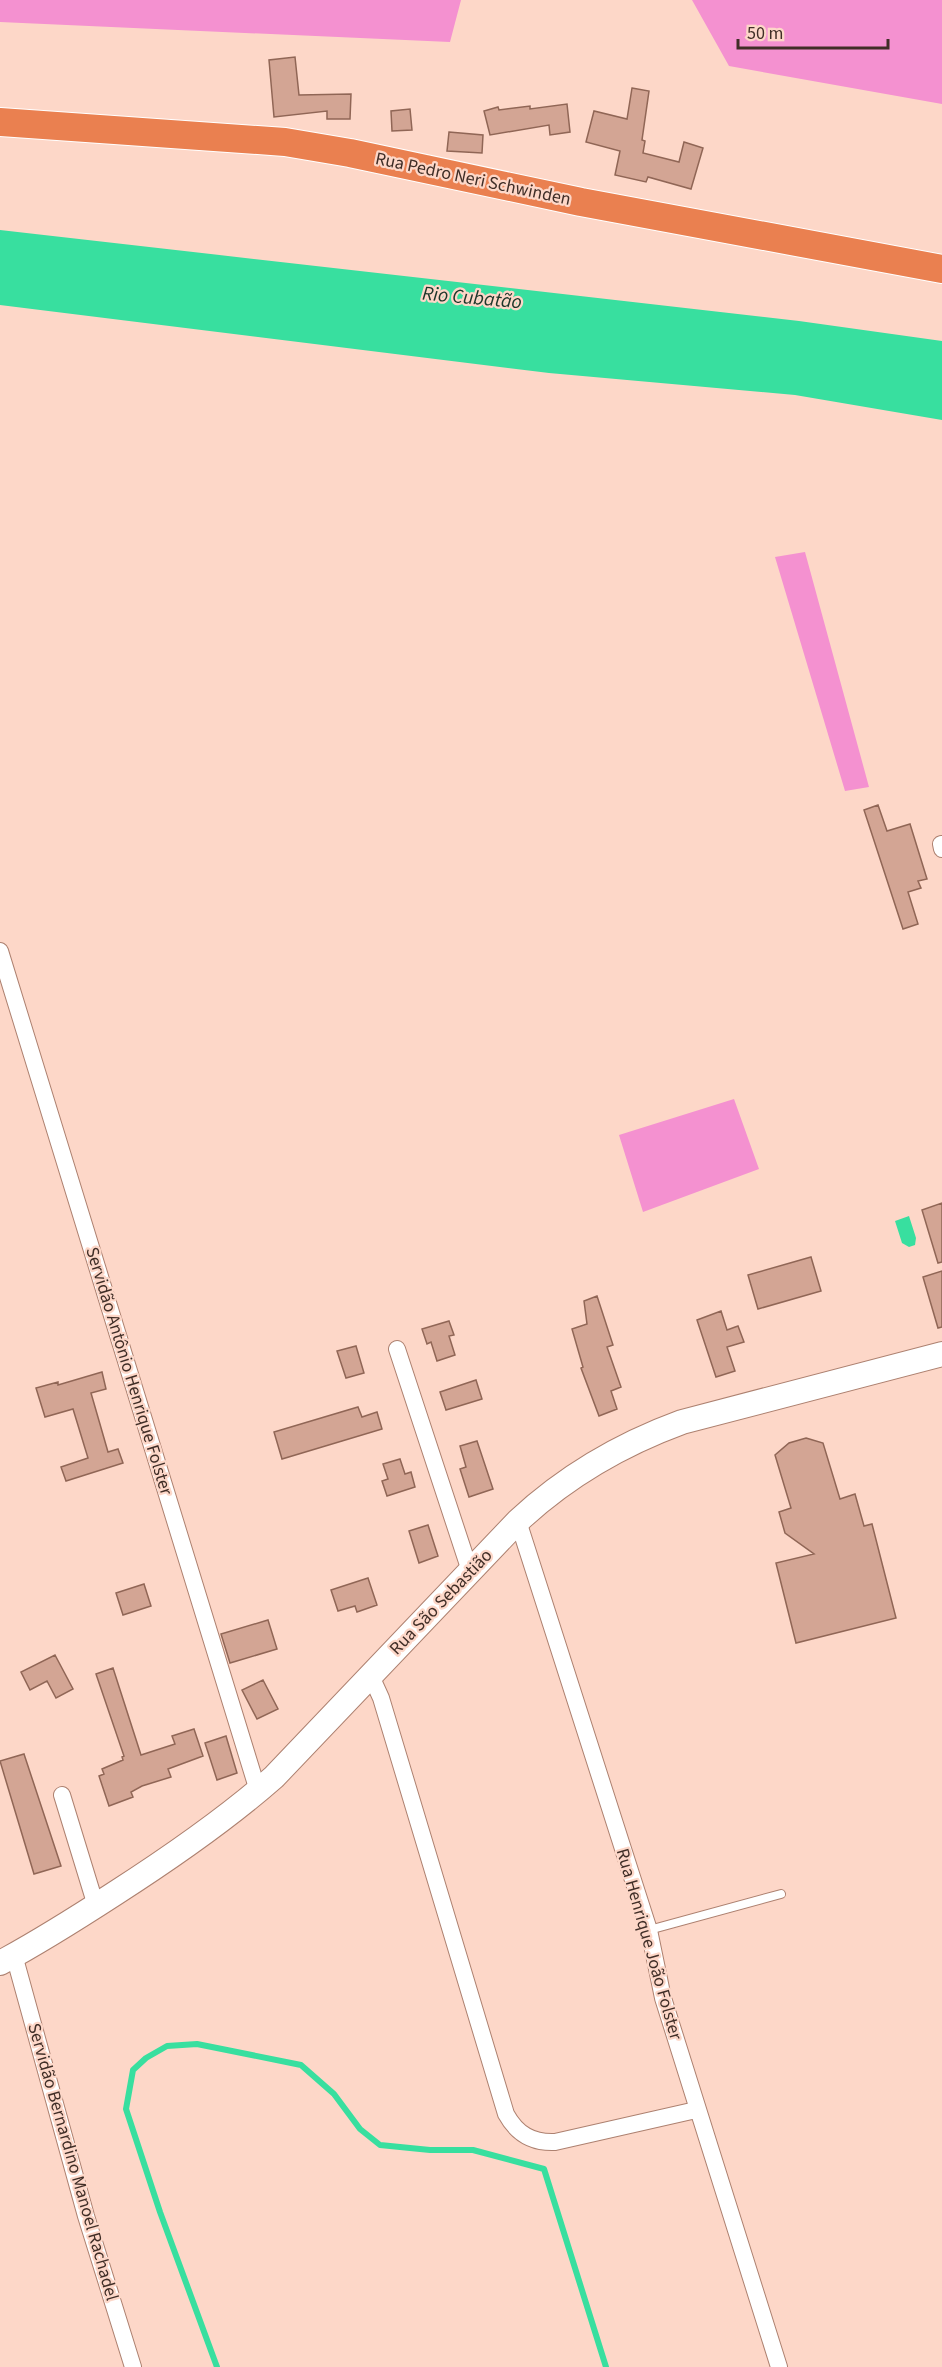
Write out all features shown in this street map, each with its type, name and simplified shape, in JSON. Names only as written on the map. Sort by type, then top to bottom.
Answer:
[{"type":"highway","name":"Rua Pedro Neri Schwinden","points":[[0,122],[285,142],[350,153],[592,204],[942,269]]},
{"type":"main road","name":"Rua São Sebastião","points":[[7,1959],[96,1906],[197,1838],[258,1791],[518,1521],[542,1499],[589,1467],[623,1447],[661,1430],[718,1411],[942,1354]]},
{"type":"street","name":"Servidão Antônio Henrique Folster","points":[[0,951],[258,1791]]},
{"type":"street","points":[[397,1349],[470,1571]]},
{"type":"street","name":"Rua Henrique João Folster","points":[[518,1521],[649,1930],[663,1998],[696,2110],[778,2367]]},
{"type":"street","points":[[371,1676],[381,1698],[506,2114],[511,2123],[526,2137],[536,2141],[555,2142],[696,2110]]},
{"type":"street","points":[[62,1795],[96,1906]]},
{"type":"street","name":"Servidão Bernardino Manoel Rachadel","points":[[7,1959],[133,2367]]},
{"type":"lane","points":[[649,1930],[781,1894]]},
{"type":"shaded area","points":[[0,0],[461,0],[450,42],[0,22]]},
{"type":"shaded area","points":[[692,0],[942,0],[942,104],[729,66]]},
{"type":"shaded area","points":[[805,552],[869,787],[845,791],[775,557]]},
{"type":"shaded area","points":[[734,1099],[759,1169],[643,1212],[619,1135]]},
{"type":"water","name":"Rio Cubatão","points":[[0,230],[799,321],[942,341],[942,420],[795,395],[549,373],[0,305]]},
{"type":"water","points":[[909,1216],[916,1238],[915,1245],[909,1247],[902,1243],[895,1221]]},
{"type":"building","points":[[295,57],[299,95],[351,94],[350,119],[327,119],[327,111],[274,117],[269,60]]},
{"type":"building","points":[[632,88],[649,91],[642,140],[645,141],[643,153],[679,162],[684,142],[703,148],[691,189],[648,177],[646,182],[615,175],[620,151],[586,142],[594,111],[627,119]]},
{"type":"building","points":[[567,104],[570,132],[550,135],[549,125],[490,135],[484,111],[498,107],[499,110],[530,106],[530,109]]},
{"type":"building","points":[[410,109],[412,130],[392,131],[391,111]]},
{"type":"building","points":[[449,132],[483,135],[482,153],[447,151]]},
{"type":"building","points":[[878,805],[887,831],[910,824],[927,879],[918,881],[921,888],[908,892],[918,924],[903,929],[864,810]]},
{"type":"building","points":[[942,1203],[942,1262],[938,1263],[922,1210]]},
{"type":"building","points":[[811,1257],[821,1291],[758,1309],[748,1275]]},
{"type":"building","points":[[942,1271],[942,1327],[938,1328],[923,1277]]},
{"type":"building","points":[[597,1296],[613,1345],[607,1347],[621,1387],[611,1391],[617,1409],[599,1416],[581,1368],[583,1367],[572,1329],[587,1324],[584,1301]]},
{"type":"building","points":[[721,1311],[727,1330],[738,1326],[744,1342],[727,1347],[735,1371],[716,1377],[697,1320]]},
{"type":"building","points":[[449,1321],[454,1335],[449,1336],[455,1355],[437,1361],[431,1342],[427,1344],[422,1329]]},
{"type":"building","points":[[356,1346],[364,1373],[346,1378],[337,1351]]},
{"type":"building","points":[[102,1372],[106,1389],[91,1393],[108,1452],[118,1449],[123,1463],[66,1481],[61,1467],[88,1458],[73,1409],[45,1417],[36,1388],[58,1382],[58,1385]]},
{"type":"building","points":[[476,1380],[482,1399],[446,1410],[440,1392]]},
{"type":"building","points":[[358,1407],[362,1417],[377,1412],[382,1429],[282,1459],[274,1432]]},
{"type":"building","points":[[806,1438],[823,1443],[840,1499],[855,1494],[864,1526],[872,1524],[896,1618],[796,1643],[776,1563],[814,1554],[785,1533],[779,1512],[791,1508],[775,1455],[789,1443]]},
{"type":"building","points":[[477,1441],[493,1489],[469,1497],[460,1469],[466,1467],[460,1446]]},
{"type":"building","points":[[400,1459],[405,1474],[411,1472],[415,1487],[387,1496],[382,1481],[388,1479],[383,1464]]},
{"type":"building","points":[[428,1525],[438,1556],[419,1563],[409,1531]]},
{"type":"building","points":[[368,1578],[377,1605],[357,1612],[355,1606],[338,1611],[331,1590]]},
{"type":"building","points":[[144,1584],[151,1606],[123,1615],[116,1593]]},
{"type":"building","points":[[268,1620],[277,1649],[230,1663],[221,1634]]},
{"type":"building","points":[[55,1655],[73,1689],[56,1698],[47,1681],[30,1690],[21,1672]]},
{"type":"building","points":[[113,1668],[141,1755],[175,1744],[172,1736],[194,1729],[203,1756],[168,1769],[171,1777],[142,1786],[131,1792],[133,1797],[109,1806],[99,1776],[104,1774],[102,1769],[123,1760],[124,1756],[96,1674]]},
{"type":"building","points":[[263,1680],[278,1709],[257,1719],[242,1690]]},
{"type":"building","points":[[226,1736],[237,1773],[217,1780],[205,1743]]},
{"type":"building","points":[[24,1754],[61,1866],[34,1874],[0,1761]]},
{"type":"waterway","points":[[217,2367],[160,2212],[126,2109],[133,2070],[146,2058],[167,2046],[197,2044],[301,2065],[334,2094],[360,2129],[380,2145],[430,2150],[473,2150],[544,2169],[606,2367]]}]
